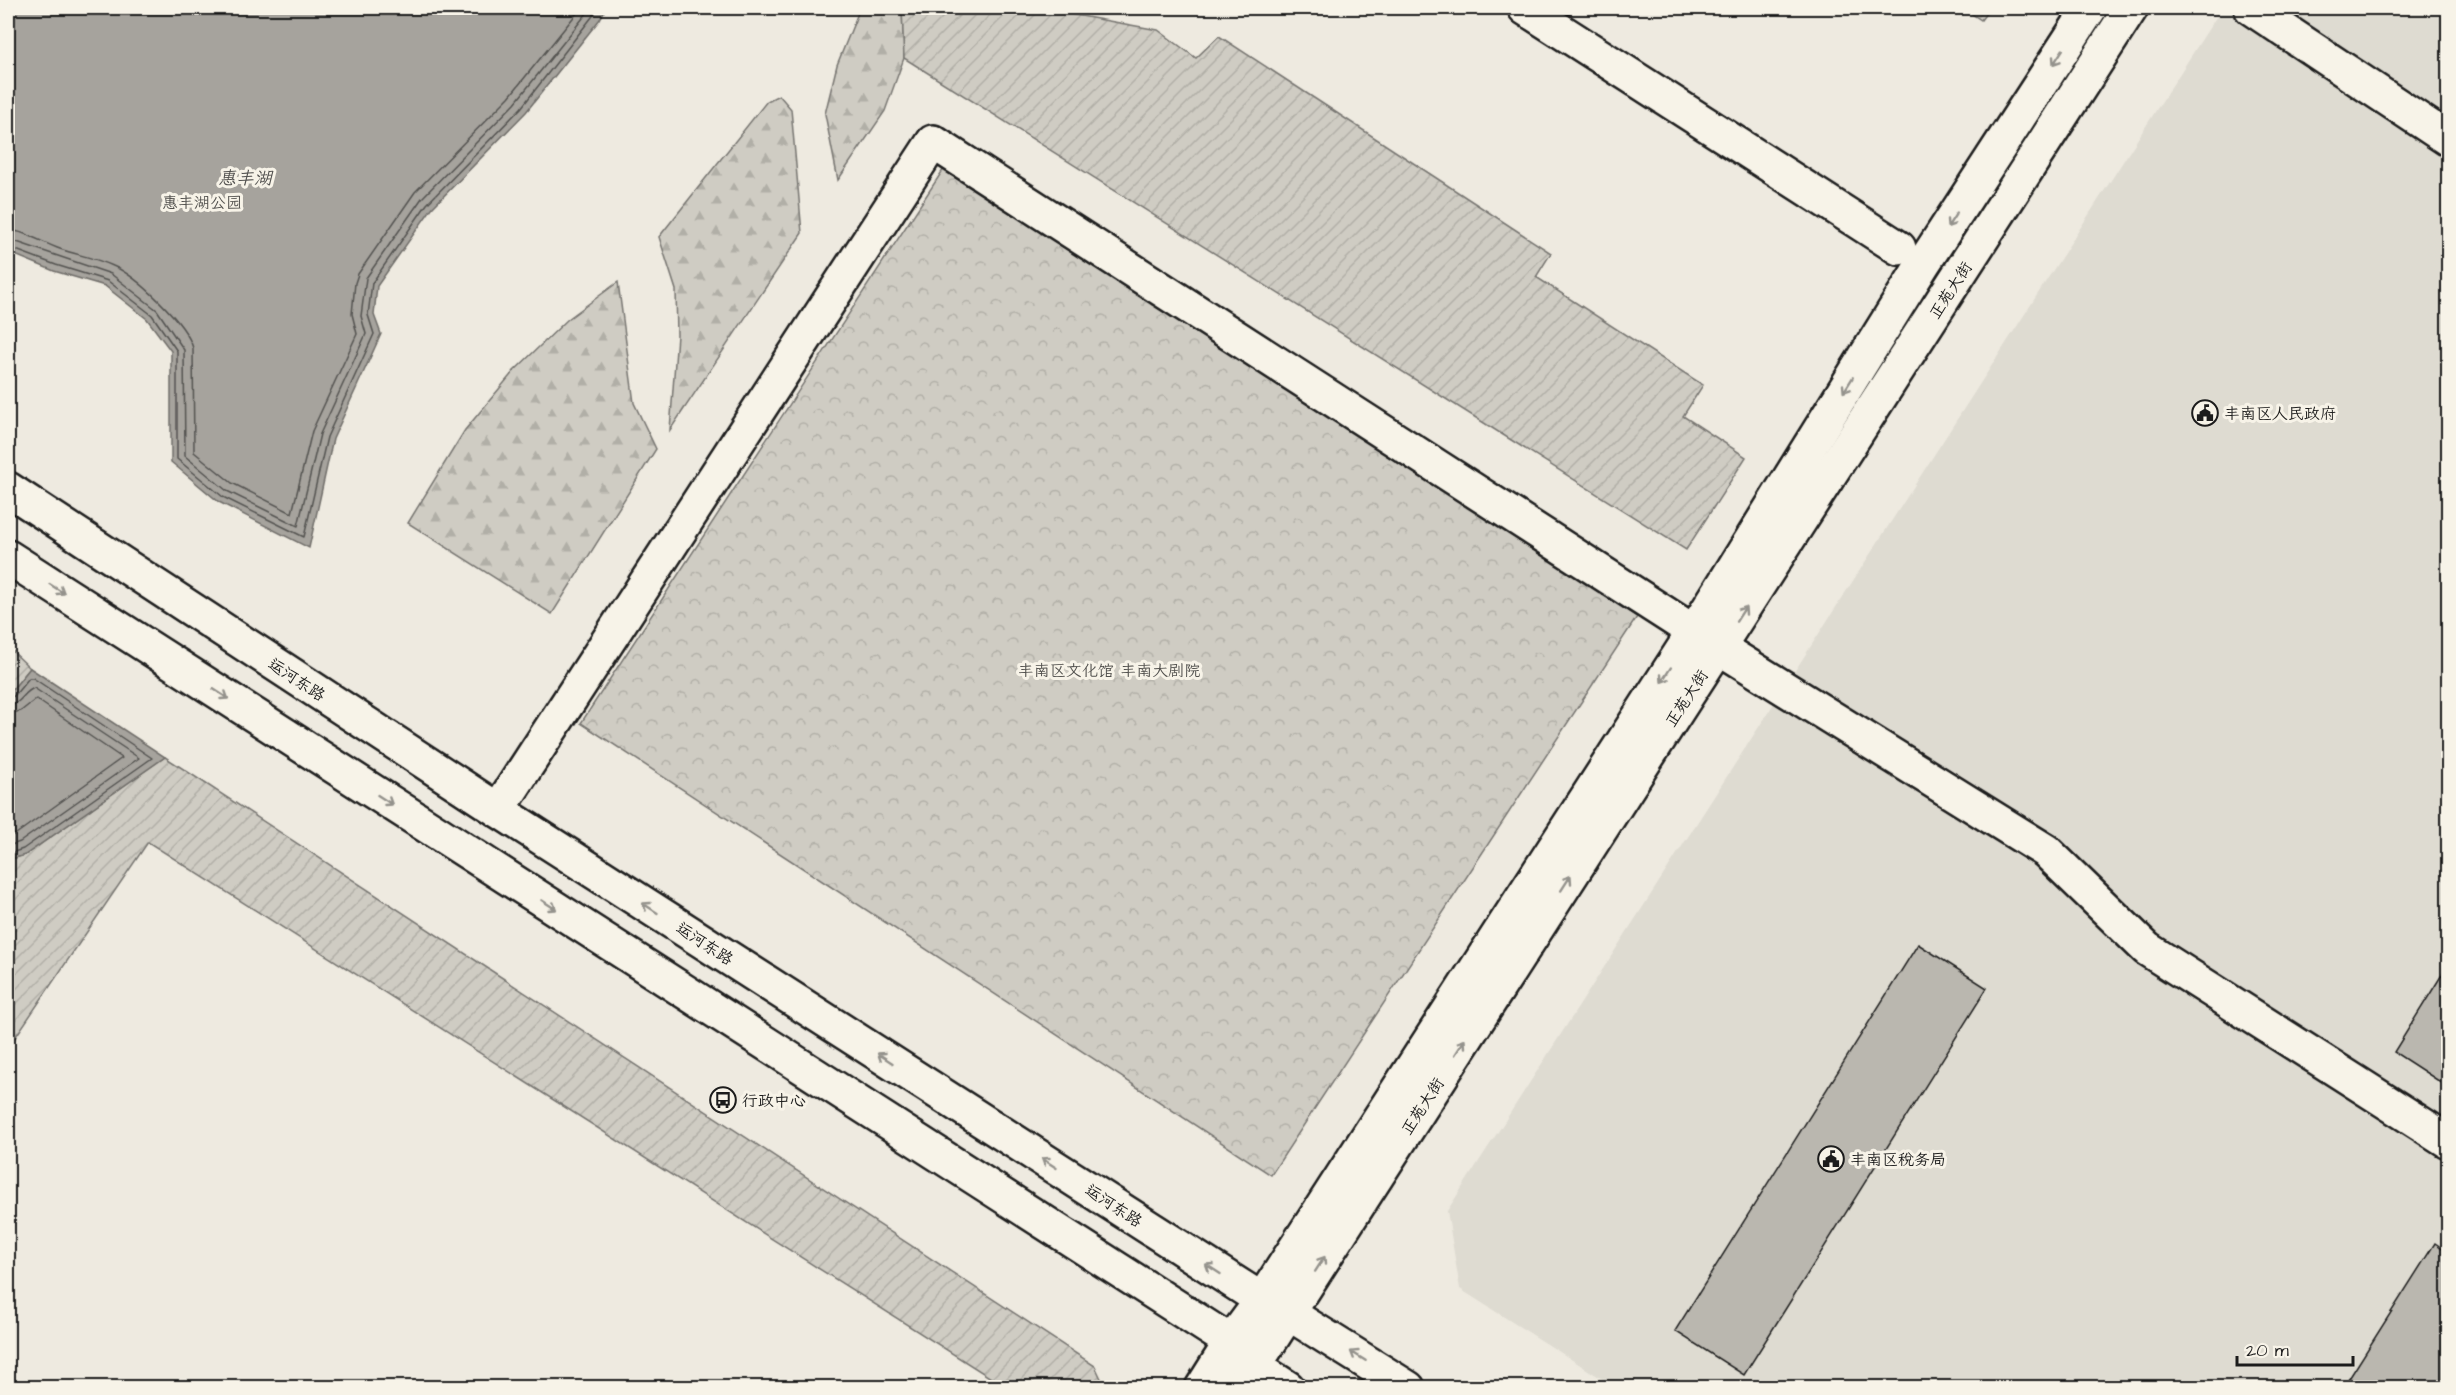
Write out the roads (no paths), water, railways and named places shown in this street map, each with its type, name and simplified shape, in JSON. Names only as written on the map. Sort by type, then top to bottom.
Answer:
[{"type":"street","points":[[1525,8],[1899,248]]},
{"type":"street","name":"正苑大街","points":[[1707,640],[1917,273],[2090,8]]},
{"type":"street","name":"正苑大街","points":[[1247,1377],[1275,1307],[1707,640],[2131,8]]},
{"type":"street","points":[[2251,8],[2448,139]]},
{"type":"street","points":[[498,810],[933,142],[1707,640],[2046,851],[2147,949],[2448,1141]]},
{"type":"street","name":"运河东路","points":[[8,489],[498,810],[1275,1307],[1408,1388]]},
{"type":"street","points":[[8,557],[1231,1342],[1247,1377],[1288,1388]]},
{"type":"street","name":"正苑大街","points":[[1202,1388],[1231,1342],[1275,1307]]},
{"type":"water","name":"惠丰湖","points":[[8,8],[606,8],[600,19],[526,112],[432,208],[377,286],[374,315],[381,334],[333,439],[309,548],[219,502],[171,462],[171,351],[147,319],[105,286],[54,271],[8,252]]},
{"type":"water","points":[[30,668],[165,757],[25,855],[8,860],[8,695]]},
{"type":"place","name":"丰南区人民政府","points":[[2205,413]]},
{"type":"place","name":"行政中心","points":[[723,1100]]},
{"type":"place","name":"丰南区税务局","points":[[1831,1159]]},
{"type":"park label","name":"惠丰湖公园","points":[[202,202]]},
{"type":"park label","name":"丰南区文化馆 丰南大剧院","points":[[1109,670]]}]
